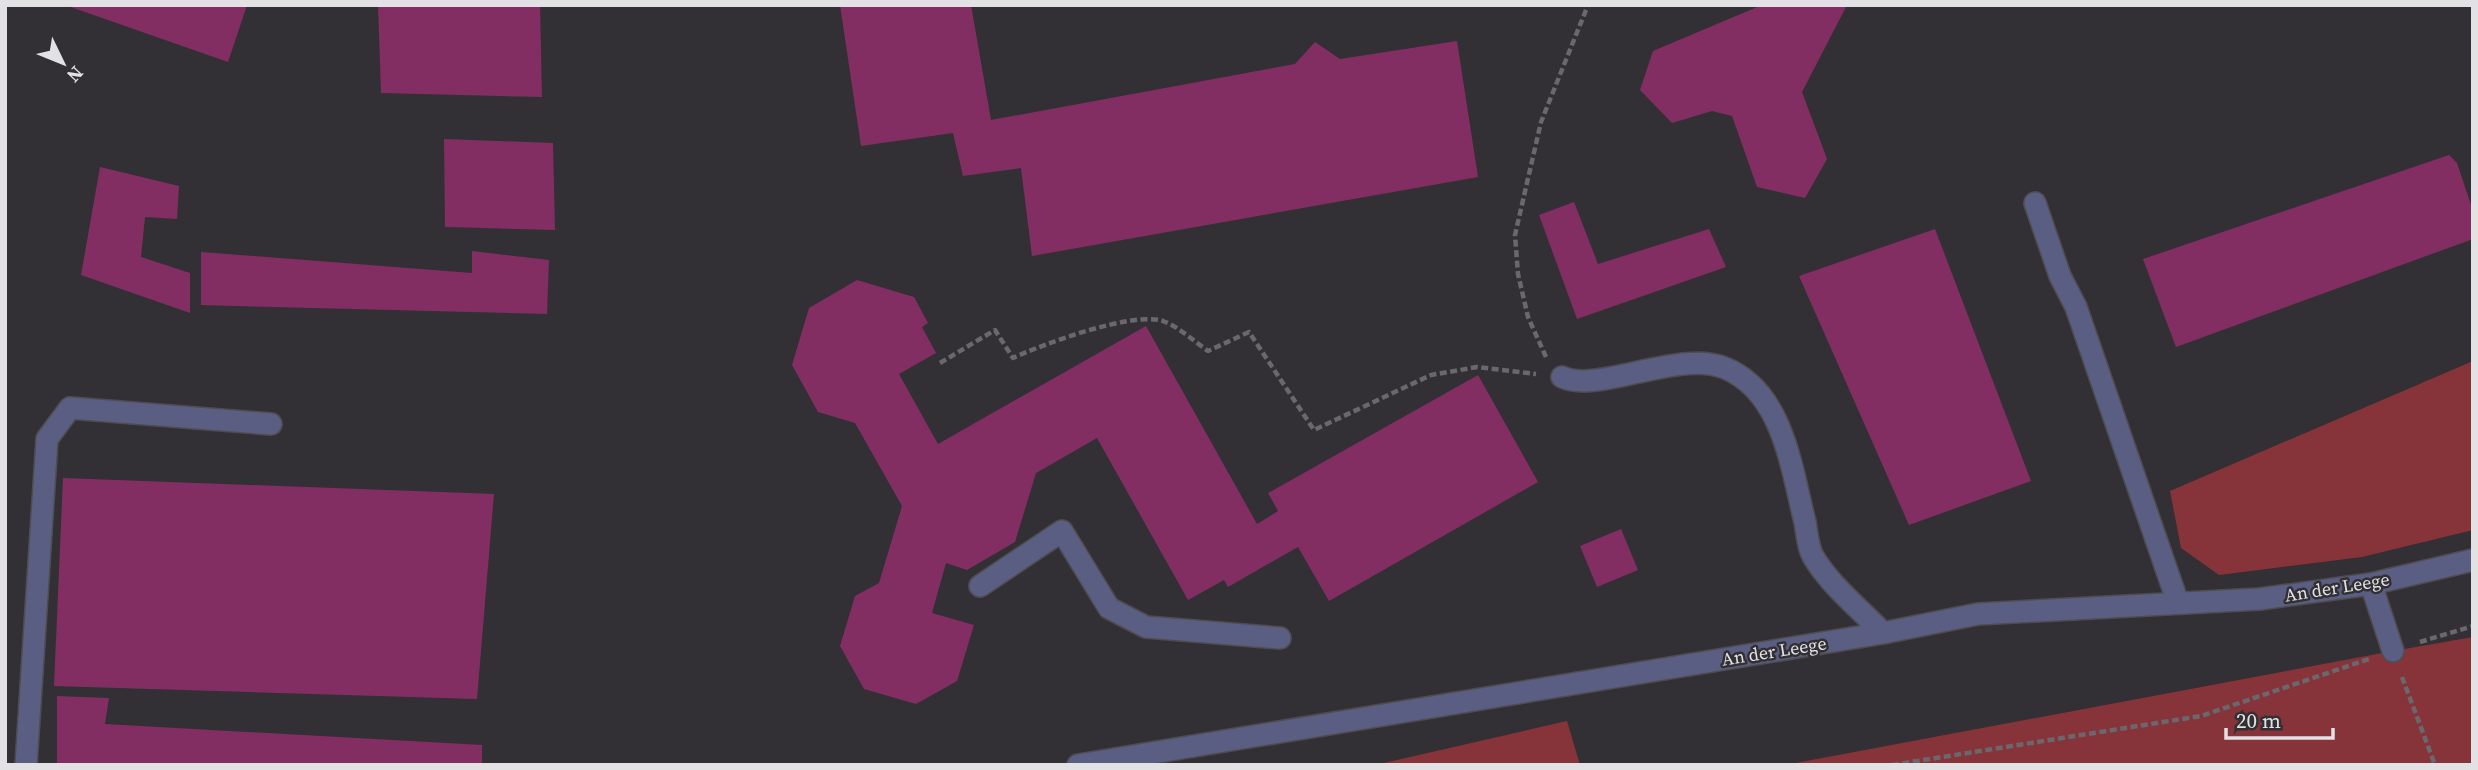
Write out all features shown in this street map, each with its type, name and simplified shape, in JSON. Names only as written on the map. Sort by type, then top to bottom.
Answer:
[{"type":"street","points":[[2035,202],[2060,276],[2076,307],[2178,603]]},
{"type":"street","points":[[1562,377],[1578,380],[1675,364],[1714,363],[1742,375],[1765,397],[1789,457],[1813,557],[1883,633]]},
{"type":"street","points":[[26,765],[47,439],[69,408],[271,424]]},
{"type":"street","points":[[980,586],[1062,531],[1109,608],[1146,627],[1280,638]]},
{"type":"street","name":"An der Leege","points":[[1077,765],[1883,633],[1978,614],[2259,598],[2371,584],[2473,561]]},
{"type":"street","points":[[2371,584],[2393,651]]},
{"type":"path","points":[[1562,377],[1545,356],[1528,317],[1518,274],[1515,235],[1541,122],[1588,5]]},
{"type":"path","points":[[940,363],[995,330],[1013,358],[1041,345],[1077,337],[1104,325],[1148,318],[1166,322],[1208,351],[1249,332],[1314,430],[1431,375],[1477,367],[1562,377]]},
{"type":"path","points":[[1892,765],[2201,716],[2473,626]]},
{"type":"path","points":[[2393,651],[2435,765]]},
{"type":"shaded area","points":[[2473,361],[2473,530],[2362,557],[2219,575],[2181,548],[2170,491]]},
{"type":"shaded area","points":[[2473,637],[2473,765],[1785,765],[2393,651]]},
{"type":"shaded area","points":[[1567,721],[1580,765],[1375,765]]},
{"type":"building","points":[[65,5],[247,5],[228,62]]},
{"type":"building","points":[[378,5],[540,5],[542,97],[381,93]]},
{"type":"building","points":[[840,5],[971,5],[991,120],[1295,64],[1315,42],[1340,59],[1457,41],[1478,177],[1032,256],[1021,168],[963,176],[953,133],[861,146]]},
{"type":"building","points":[[1762,5],[1847,5],[1802,92],[1827,159],[1805,198],[1757,187],[1732,116],[1712,111],[1672,123],[1640,90],[1653,51]]},
{"type":"building","points":[[444,139],[553,143],[555,230],[445,227]]},
{"type":"building","points":[[2449,155],[2457,163],[2473,211],[2473,239],[2176,347],[2143,259]]},
{"type":"building","points":[[100,167],[179,186],[177,219],[145,217],[141,257],[190,273],[190,313],[81,275]]},
{"type":"building","points":[[1574,202],[1598,264],[1709,229],[1726,267],[1577,319],[1539,215]]},
{"type":"building","points":[[1935,229],[2031,481],[1909,525],[1799,276]]},
{"type":"building","points":[[472,251],[549,260],[547,314],[201,305],[201,252],[472,273]]},
{"type":"building","points":[[857,280],[914,297],[928,323],[922,327],[936,353],[899,374],[938,444],[1146,326],[1257,524],[1278,511],[1268,493],[1478,375],[1538,482],[1329,601],[1298,547],[1228,587],[1224,580],[1188,600],[1097,438],[1036,473],[1015,542],[967,570],[946,563],[932,613],[974,625],[957,681],[916,704],[864,689],[840,646],[855,596],[879,583],[902,506],[855,423],[818,412],[792,365],[809,308]]},
{"type":"building","points":[[63,478],[494,494],[477,699],[54,686]]},
{"type":"building","points":[[1621,529],[1638,570],[1597,587],[1580,546]]},
{"type":"building","points":[[57,696],[109,698],[105,724],[482,745],[482,765],[57,765]]}]
